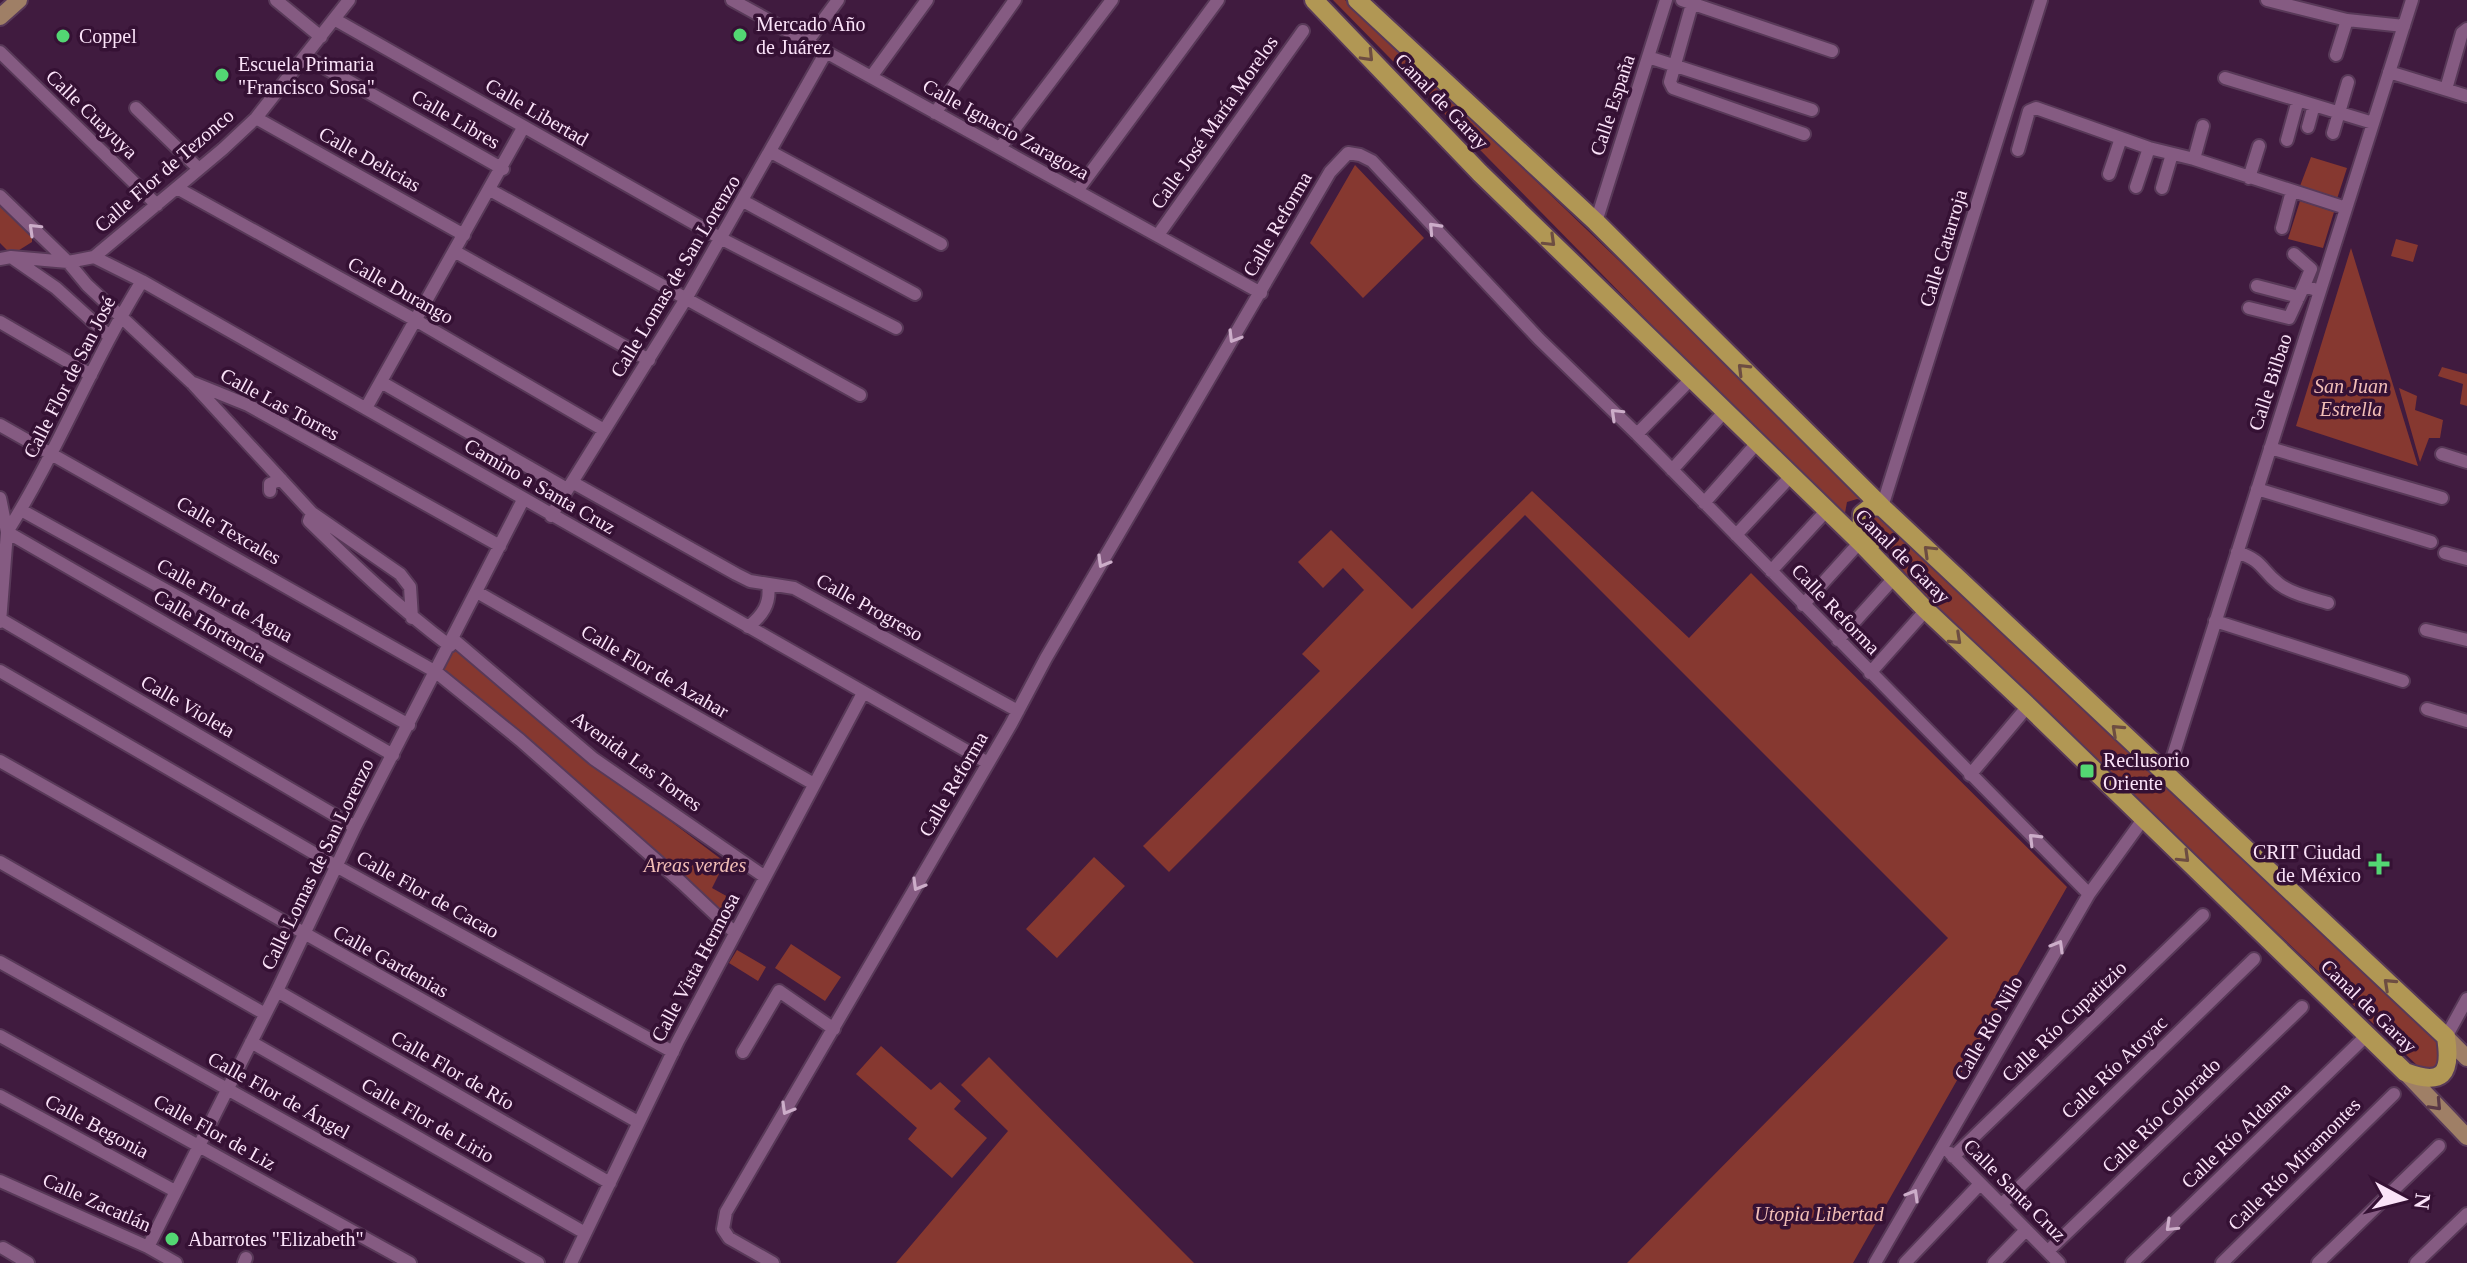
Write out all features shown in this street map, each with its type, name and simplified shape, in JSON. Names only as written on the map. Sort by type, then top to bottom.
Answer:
[{"type":"highway","name":"Canal de Garay","points":[[1314,0],[1480,173],[1926,610],[2405,1072]]},
{"type":"highway","name":"Canal de Garay","points":[[1357,0],[1596,222],[1882,507],[2446,1037]]},
{"type":"highway","points":[[1882,507],[1872,506],[1862,514],[1861,525],[1864,538],[1893,576]]},
{"type":"highway","points":[[2405,1072],[2431,1080],[2442,1075],[2448,1065],[2446,1037]]},
{"type":"main road","points":[[0,17],[19,0]]},
{"type":"main road","name":"Canal de Garay","points":[[2446,1037],[2467,1058]]},
{"type":"main road","name":"Canal de Garay","points":[[2405,1072],[2467,1137]]},
{"type":"street","points":[[276,0],[321,37]]},
{"type":"street","name":"Calle Flor de Tezonco","points":[[94,257],[256,118],[349,0]]},
{"type":"street","name":"Calle Ignacio Zaragoza","points":[[732,0],[1261,293]]},
{"type":"street","points":[[755,13],[765,0]]},
{"type":"street","points":[[807,42],[838,0]]},
{"type":"street","points":[[871,77],[927,0]]},
{"type":"street","points":[[935,113],[1015,0]]},
{"type":"street","points":[[1000,148],[1112,0]]},
{"type":"street","points":[[1077,191],[1218,0]]},
{"type":"street","name":"Calle España","points":[[1596,222],[1666,0]]},
{"type":"street","name":"Calle Catarroja","points":[[1882,507],[2041,0]]},
{"type":"street","points":[[2267,0],[2347,20],[2404,26]]},
{"type":"street","name":"Calle Bilbao","points":[[2167,775],[2412,0]]},
{"type":"street","points":[[1804,134],[1673,88],[1670,82],[1687,2],[1832,51]]},
{"type":"street","name":"Calle Libertad","points":[[334,19],[720,238],[896,328]]},
{"type":"street","points":[[2336,55],[2347,20]]},
{"type":"street","points":[[2446,89],[2462,33],[2467,29]]},
{"type":"street","name":"Calle José María Morelos","points":[[1158,235],[1303,31]]},
{"type":"street","name":"Calle Cuayuya","points":[[0,52],[157,205]]},
{"type":"street","name":"Calle Lomas de San Lorenzo","points":[[551,516],[687,297],[826,52]]},
{"type":"street","name":"Calle Libres","points":[[306,57],[503,169]]},
{"type":"street","points":[[1648,57],[1812,110]]},
{"type":"street","points":[[2389,72],[2467,96]]},
{"type":"street","points":[[2225,78],[2373,123]]},
{"type":"street","points":[[2333,133],[2348,82]]},
{"type":"street","points":[[2287,140],[2298,100]]},
{"type":"street","points":[[2308,127],[2314,105]]},
{"type":"street","points":[[136,108],[199,169]]},
{"type":"street","points":[[2018,150],[2032,108],[2149,148],[2194,159],[2346,208]]},
{"type":"street","name":"Calle Delicias","points":[[256,118],[464,235]]},
{"type":"street","points":[[2194,159],[2203,126]]},
{"type":"street","points":[[366,408],[503,169],[523,128]]},
{"type":"street","points":[[2109,174],[2121,138]]},
{"type":"street","points":[[2249,178],[2259,146]]},
{"type":"street","points":[[2136,187],[2149,148]]},
{"type":"street","points":[[771,152],[941,244]]},
{"type":"street","name":"Calle Reforma","points":[[773,1263],[729,1238],[723,1229],[726,1212],[1330,172],[1348,153],[1372,161],[1539,339],[1637,434],[2089,894]]},
{"type":"street","points":[[2162,188],[2172,154]]},
{"type":"street","name":"Calle Durango","points":[[177,188],[417,321],[604,430]]},
{"type":"street","points":[[490,190],[860,395]]},
{"type":"street","points":[[2282,228],[2292,191]]},
{"type":"street","points":[[0,196],[68,262]]},
{"type":"street","points":[[743,201],[915,294]]},
{"type":"street","points":[[454,251],[649,360]]},
{"type":"street","points":[[2249,308],[2289,318],[2310,267],[2294,254]]},
{"type":"street","points":[[4,256],[68,262],[94,257]]},
{"type":"street","points":[[4,256],[56,288],[110,337]]},
{"type":"street","name":"Camino a Santa Cruz","points":[[94,257],[142,281],[988,763]]},
{"type":"street","name":"Calle Las Torres","points":[[68,262],[78,276],[191,382],[248,405],[500,546]]},
{"type":"street","name":"Calle Flor de San José","points":[[7,532],[53,453],[120,316],[142,281]]},
{"type":"street","points":[[2257,286],[2302,292],[2320,291]]},
{"type":"street","points":[[0,322],[91,375]]},
{"type":"street","points":[[1637,434],[1692,378]]},
{"type":"street","name":"Avenida Las Torres","points":[[191,382],[312,513],[400,574],[410,587],[412,618]]},
{"type":"street","name":"Calle Progreso","points":[[381,382],[743,578],[794,588],[1018,711]]},
{"type":"street","points":[[1672,470],[1725,411]]},
{"type":"street","name":"Calle Texcales","points":[[0,425],[436,672],[682,883],[735,933]]},
{"type":"street","points":[[1704,503],[1757,443]]},
{"type":"street","points":[[2270,448],[2442,498]]},
{"type":"street","points":[[2442,454],[2467,462]]},
{"type":"street","points":[[1736,535],[1791,476]]},
{"type":"street","points":[[270,491],[270,484],[281,479]]},
{"type":"street","points":[[2257,489],[2431,542]]},
{"type":"street","points":[[0,498],[7,532],[0,620]]},
{"type":"street","name":"Calle Lomas de San Lorenzo","points":[[148,1247],[277,991],[355,827],[523,500]]},
{"type":"street","name":"Calle Flor de Agua","points":[[21,510],[409,725]]},
{"type":"street","points":[[1771,571],[1827,510]]},
{"type":"street","name":"Avenida Las Torres","points":[[312,513],[309,521],[412,618],[452,643],[594,759],[765,877]]},
{"type":"street","name":"Calle Hortencia","points":[[7,532],[393,755]]},
{"type":"street","points":[[1803,605],[1860,542]]},
{"type":"street","points":[[2237,552],[2259,560],[2267,573],[2289,590],[2328,603]]},
{"type":"street","points":[[2445,553],[2467,559]]},
{"type":"street","points":[[1838,640],[1893,576]]},
{"type":"street","points":[[748,627],[766,607],[770,594],[768,585]]},
{"type":"street","name":"Calle Flor de Azahar","points":[[477,592],[814,784]]},
{"type":"street","points":[[1870,673],[1926,610]]},
{"type":"street","name":"Calle Violeta","points":[[0,620],[355,827]]},
{"type":"street","points":[[2215,621],[2403,681]]},
{"type":"street","points":[[2426,630],[2467,640]]},
{"type":"street","name":"Calle Flor de Cacao","points":[[0,671],[336,866],[673,1052]]},
{"type":"street","name":"Calle Vista Hermosa","points":[[571,1263],[673,1052],[863,693]]},
{"type":"street","points":[[1970,775],[2028,706]]},
{"type":"street","points":[[2427,709],[2467,721]]},
{"type":"street","name":"Calle Gardenias","points":[[0,761],[638,1122]]},
{"type":"street","name":"Calle Río Nilo","points":[[1875,1263],[2089,894],[2144,818]]},
{"type":"street","points":[[0,862],[265,1014]]},
{"type":"street","name":"Calle Río Cupatitzio","points":[[1953,1157],[2203,915]]},
{"type":"street","name":"Calle Río Atoyac","points":[[2002,1204],[2254,959]]},
{"type":"street","name":"Calle Flor de Ángel","points":[[0,962],[538,1263]]},
{"type":"street","name":"Calle Flor de Río","points":[[277,991],[610,1183]]},
{"type":"street","points":[[743,1052],[779,991],[834,1029]]},
{"type":"street","points":[[2446,1037],[2466,1006]]},
{"type":"street","name":"Calle Río Colorado","points":[[2048,1251],[2302,1007]]},
{"type":"street","name":"Calle Río Aldama","points":[[2132,1263],[2367,1035]]},
{"type":"street","name":"Calle Flor de Liz","points":[[0,1036],[410,1263]]},
{"type":"street","name":"Calle Flor de Lirio","points":[[251,1042],[585,1233]]},
{"type":"street","name":"Calle Río Miramontes","points":[[2222,1263],[2394,1094]]},
{"type":"street","name":"Calle Begonia","points":[[0,1096],[175,1191]]},
{"type":"street","name":"Calle Santa Cruz","points":[[1942,1145],[2059,1263]]},
{"type":"street","points":[[2318,1263],[2439,1146]]},
{"type":"street","name":"Calle Zacatlán","points":[[0,1181],[148,1247],[176,1263]]},
{"type":"street","points":[[1905,1263],[1980,1184]]},
{"type":"street","points":[[2416,1263],[2467,1214]]},
{"type":"street","points":[[1994,1263],[2026,1230]]},
{"type":"street","points":[[2,1245],[5,1263]]},
{"type":"street","points":[[2,1245],[28,1263]]},
{"type":"green space","points":[[1333,0],[1345,0],[1379,30],[1870,502],[1857,499],[1847,502],[1847,524]]},
{"type":"green space","points":[[2311,157],[2347,168],[2337,199],[2300,186]]},
{"type":"green space","points":[[1355,165],[1424,238],[1363,298],[1310,243]]},
{"type":"green space","points":[[2300,201],[2334,212],[2323,248],[2288,239]]},
{"type":"green space","points":[[0,205],[32,235],[32,242],[16,252],[7,250],[0,243]]},
{"type":"green space","points":[[2396,239],[2418,245],[2413,262],[2391,256]]},
{"type":"green space","name":"San Juan Estrella","points":[[2351,248],[2418,466],[2296,426]]},
{"type":"green space","points":[[2442,367],[2467,374],[2467,406],[2460,404],[2463,384],[2438,376]]},
{"type":"green space","points":[[2399,388],[2417,396],[2415,410],[2443,420],[2440,438],[2429,438],[2420,462]]},
{"type":"green space","name":"Utopia Libertad","points":[[1532,491],[1689,638],[1751,573],[2067,887],[1853,1263],[1627,1263],[1948,938],[1525,515],[1169,872],[1143,846],[1320,671],[1302,654],[1364,590],[1343,568],[1323,588],[1298,562],[1331,530],[1412,609]]},
{"type":"green space","points":[[1879,514],[2443,1048],[2438,1069],[2420,1068],[1933,606],[1866,526],[1869,518]]},
{"type":"green space","name":"Areas verdes","points":[[452,646],[605,772],[725,862],[712,888],[739,903],[729,922],[473,692],[437,674]]},
{"type":"green space","points":[[1094,857],[1125,886],[1057,958],[1026,929]]},
{"type":"green space","points":[[791,944],[841,977],[825,1001],[775,968]]},
{"type":"green space","points":[[737,950],[766,967],[758,981],[729,963]]},
{"type":"green space","points":[[881,1046],[931,1090],[940,1082],[961,1101],[954,1109],[987,1138],[952,1178],[908,1139],[917,1128],[856,1074]]},
{"type":"green space","points":[[989,1057],[1194,1263],[896,1263],[1008,1131],[961,1085]]},
{"type":"place","name":"Mercado Año de Juárez","points":[[740,35]]},
{"type":"place","name":"Coppel","points":[[63,36]]},
{"type":"place","name":"Escuela Primaria \"Francisco Sosa\"","points":[[222,75]]},
{"type":"place","name":"Reclusorio Oriente","points":[[2087,771]]},
{"type":"place","name":"CRIT Ciudad de México","points":[[2379,864]]},
{"type":"place","name":"Abarrotes \"Elizabeth\"","points":[[172,1239]]}]
